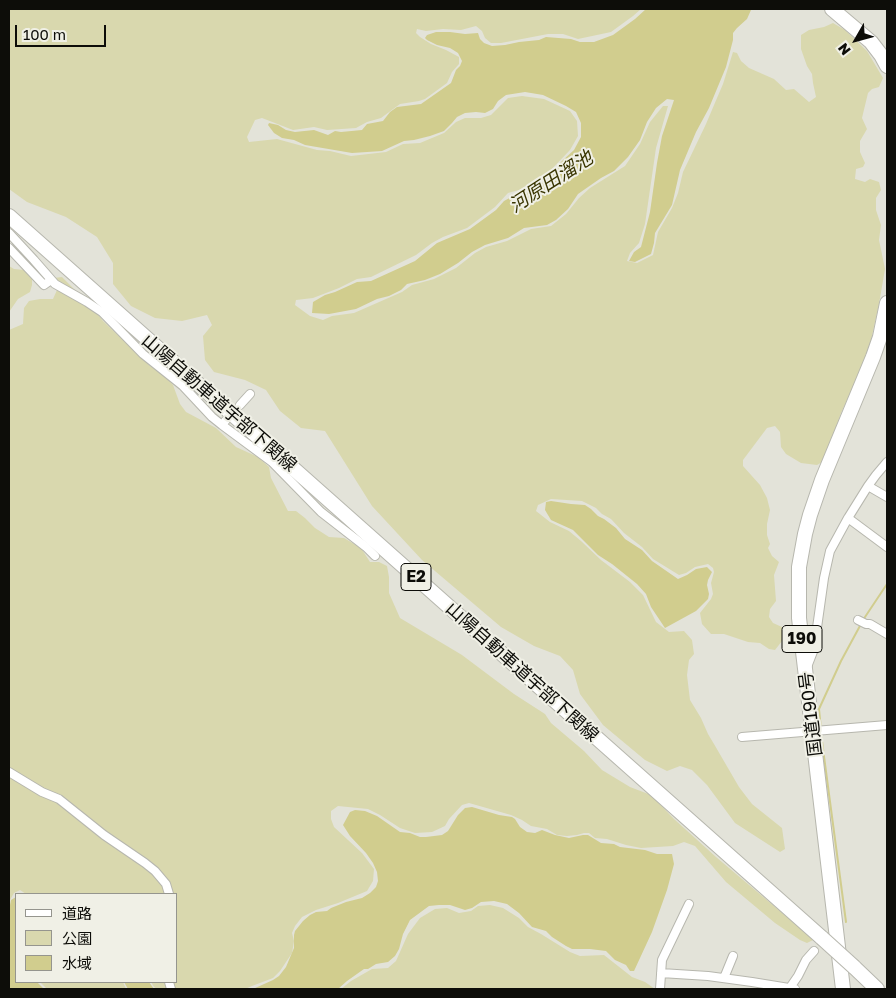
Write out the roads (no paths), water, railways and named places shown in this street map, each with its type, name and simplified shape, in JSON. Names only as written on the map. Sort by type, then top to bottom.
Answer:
[{"type":"highway","points":[[832,9],[870,42],[887,66]]},
{"type":"highway","name":"山陽自動車道宇部下関線","points":[[9,216],[822,938],[877,989]]},
{"type":"highway","name":"国道190号","points":[[843,989],[799,618],[799,567],[805,534],[822,480],[880,337],[887,302]]},
{"type":"street","points":[[9,233],[55,284],[102,312],[143,354],[183,386],[212,417],[224,423],[272,462],[322,512],[375,556]]},
{"type":"street","points":[[9,248],[44,285],[51,280]]},
{"type":"street","points":[[240,405],[250,394]]},
{"type":"street","points":[[806,672],[814,650],[824,578],[830,551],[868,486],[887,462]]},
{"type":"street","points":[[868,486],[887,497]]},
{"type":"street","points":[[848,518],[887,547]]},
{"type":"street","points":[[858,620],[870,624],[887,634]]},
{"type":"street","points":[[742,736],[887,725]]},
{"type":"street","points":[[9,772],[42,792],[59,799],[104,835],[145,863],[166,884],[169,893]]},
{"type":"street","points":[[660,989],[662,960],[689,904]]},
{"type":"street","points":[[661,973],[724,978],[791,989],[806,960],[814,951]]},
{"type":"street","points":[[724,978],[733,956]]},
{"type":"water","name":"河原田溜池","points":[[646,9],[751,9],[747,19],[733,33],[726,67],[680,170],[672,205],[655,233],[651,254],[635,262],[629,261],[634,252],[641,247],[650,212],[662,136],[674,100],[667,99],[656,108],[647,122],[640,140],[628,157],[614,171],[578,194],[568,209],[556,220],[547,225],[524,228],[508,238],[485,245],[440,274],[407,284],[401,290],[389,296],[377,299],[356,309],[329,314],[312,313],[313,302],[325,295],[357,282],[371,281],[415,261],[437,243],[470,229],[496,210],[504,201],[513,196],[526,193],[547,180],[562,161],[574,150],[581,137],[581,123],[576,112],[566,106],[543,95],[525,92],[506,95],[498,101],[493,109],[485,113],[465,113],[457,117],[444,131],[404,141],[382,151],[352,153],[305,145],[294,140],[282,138],[274,133],[268,125],[269,123],[295,132],[314,130],[328,135],[335,131],[362,130],[367,124],[383,121],[397,107],[421,104],[451,83],[462,61],[458,53],[450,48],[437,45],[425,38],[427,35],[436,32],[478,33],[484,43],[492,46],[539,40],[546,37],[594,42],[613,35]]},
{"type":"water","points":[[546,502],[585,505],[616,528],[625,539],[642,550],[652,561],[678,579],[696,569],[707,567],[712,572],[707,585],[708,599],[696,611],[665,628],[651,607],[646,594],[637,584],[598,555],[573,530],[551,520],[545,510]]},
{"type":"water","points":[[472,807],[512,817],[527,832],[535,833],[542,830],[569,838],[588,835],[601,843],[645,850],[657,854],[672,854],[674,864],[667,890],[652,932],[634,971],[630,971],[626,965],[615,960],[606,951],[572,949],[566,946],[546,931],[532,927],[519,913],[507,904],[494,901],[481,902],[465,910],[450,905],[429,906],[410,920],[395,956],[388,962],[364,969],[338,989],[253,989],[279,976],[286,967],[294,948],[295,931],[310,915],[362,898],[376,887],[378,881],[377,872],[373,863],[343,825],[350,812],[355,810],[365,811],[377,816],[400,832],[426,837],[442,835],[448,831],[465,808]]},
{"type":"water","points":[[15,898],[15,983],[38,983],[44,989],[9,989],[11,900]]},
{"type":"water","points":[[125,983],[150,983],[154,989],[128,989]]},
{"type":"waterway","points":[[863,620],[887,584]]},
{"type":"waterway","points":[[821,729],[819,709],[841,661],[861,624]]},
{"type":"waterway","points":[[821,734],[846,922]]}]
